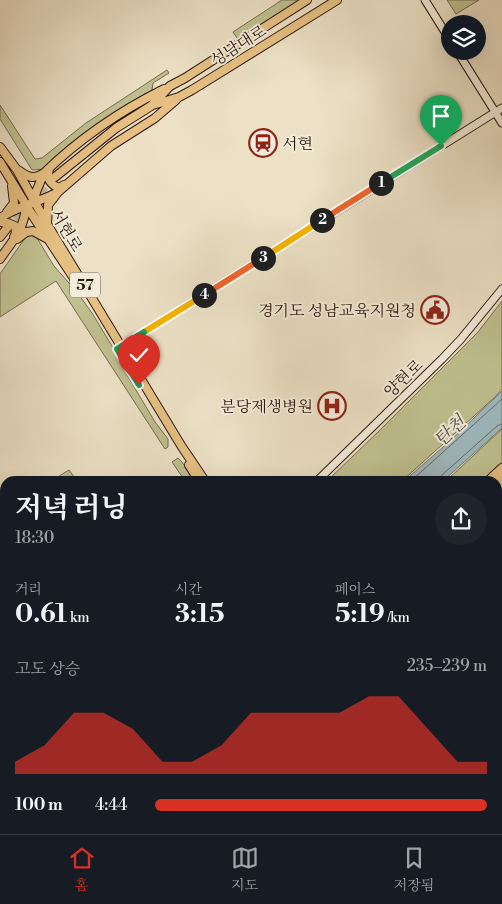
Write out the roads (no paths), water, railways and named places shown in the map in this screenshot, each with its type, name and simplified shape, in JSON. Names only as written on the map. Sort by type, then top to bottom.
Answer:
[{"type":"main road","name":"성남대로","points":[[54,177],[116,128],[151,106],[170,86],[307,0]]},
{"type":"main road","name":"성남대로","points":[[151,106],[179,97],[216,76],[337,0]]},
{"type":"main road","points":[[425,0],[441,26]]},
{"type":"main road","points":[[463,60],[499,111],[502,123]]},
{"type":"main road","points":[[17,170],[27,176],[37,177],[47,171],[92,133],[144,99],[170,86]]},
{"type":"main road","points":[[47,224],[48,205],[66,184],[111,146],[155,118],[179,97]]},
{"type":"main road","points":[[119,348],[499,111]]},
{"type":"main road","name":"서현로","points":[[0,147],[17,170],[119,348],[196,476]]},
{"type":"main road","name":"서현로","points":[[0,162],[202,476]]},
{"type":"main road","points":[[47,171],[52,185],[59,188],[66,184]]},
{"type":"main road","points":[[34,202],[36,192],[47,171]]},
{"type":"main road","points":[[2,219],[14,203],[10,179]]},
{"type":"main road","points":[[2,219],[15,209],[42,200],[58,192]]},
{"type":"main road","points":[[0,259],[20,231],[26,205]]},
{"type":"main road","points":[[2,219],[15,226],[16,233],[10,245]]},
{"type":"main road","points":[[0,237],[7,228]]},
{"type":"main road","points":[[10,245],[26,232],[33,230],[48,239]]},
{"type":"main road","name":"양현로","points":[[322,476],[442,359],[466,334],[502,289]]},
{"type":"water","name":"탄천","points":[[502,391],[502,428],[449,476],[410,476],[449,442]]},
{"type":"tunnel","points":[[7,228],[53,179]]},
{"type":"place","name":"서현","points":[[263,143]]},
{"type":"place","name":"경기도 성남교육지원청","points":[[435,310]]},
{"type":"place","name":"분당제생병원","points":[[332,406]]}]
